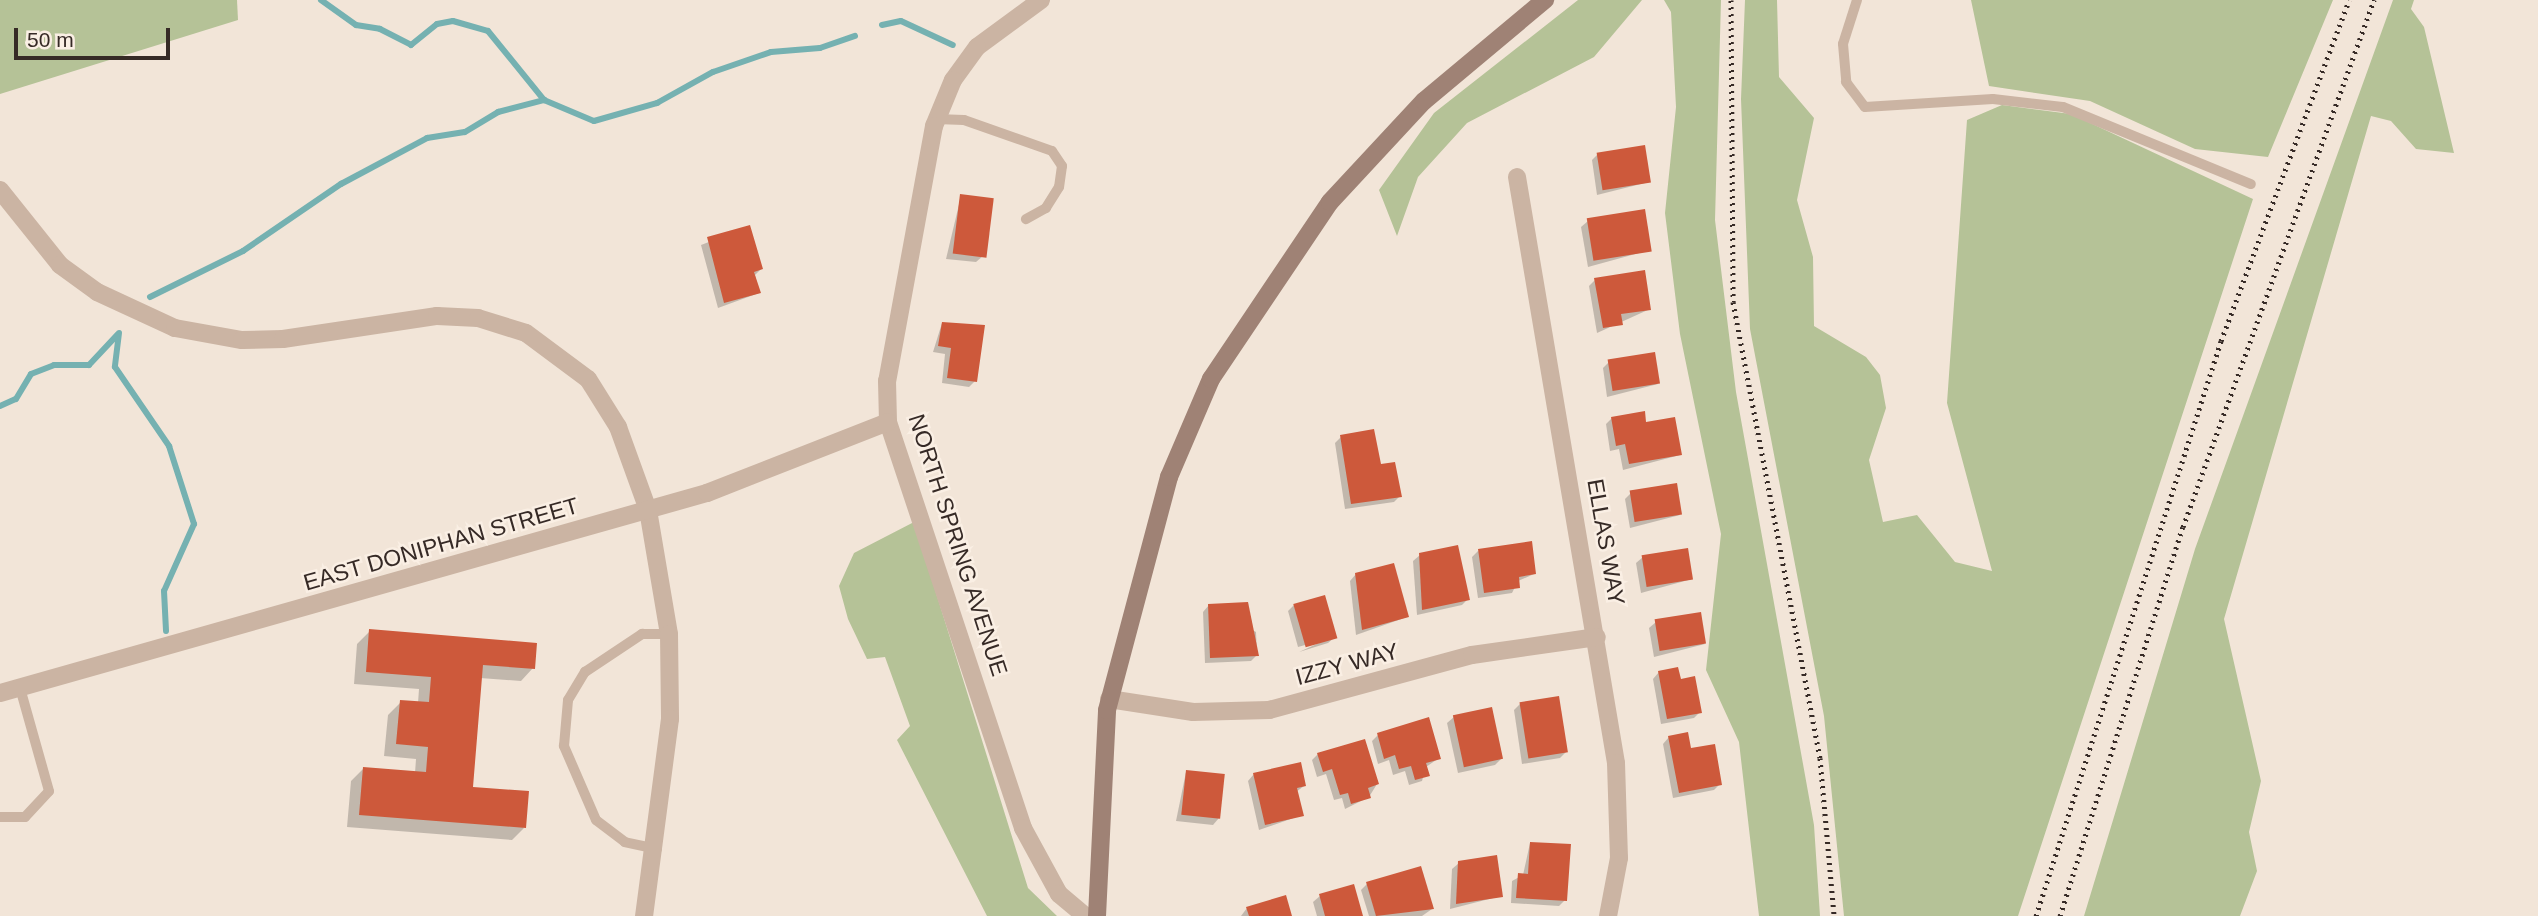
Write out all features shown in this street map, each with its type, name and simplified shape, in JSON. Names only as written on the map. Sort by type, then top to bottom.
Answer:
[{"type":"main road","points":[[1097,916],[1098,799],[1109,699],[1169,477],[1211,379],[1243,327],[1330,202],[1434,91],[1545,0]]},
{"type":"street","name":"NORTH SPRING AVENUE","points":[[1041,0],[977,47],[953,79],[936,119],[887,382],[888,422],[912,480],[1023,828],[1059,894],[1085,916]]},
{"type":"street","name":"ELLAS WAY","points":[[1517,177],[1597,637],[1619,810],[1608,916]]},
{"type":"street","points":[[0,190],[60,265],[97,292],[175,328],[242,340],[283,339],[449,316],[526,333],[569,361],[605,402],[648,510],[669,634],[670,719],[657,849],[644,916]]},
{"type":"street","name":"EAST DONIPHAN STREET","points":[[0,693],[648,510],[797,462],[888,422]]},
{"type":"street","name":"IZZY WAY","points":[[1109,699],[1193,712],[1269,710],[1472,655],[1597,637]]},
{"type":"lane","points":[[1857,0],[1843,44],[1846,82],[1865,107],[1993,99],[2063,107],[2251,184]]},
{"type":"lane","points":[[936,119],[964,120],[1052,151],[1062,166],[1059,187],[1046,208],[1026,219]]},
{"type":"lane","points":[[657,849],[625,842],[596,820],[564,746],[568,700],[585,672],[642,634],[669,634]]},
{"type":"lane","points":[[0,817],[25,817],[49,791],[20,688]]},
{"type":"green space","points":[[0,0],[237,0],[238,20],[0,94]]},
{"type":"green space","points":[[1578,0],[1642,0],[1594,57],[1467,123],[1418,177],[1397,236],[1379,190],[1434,113]]},
{"type":"green space","points":[[1664,0],[1721,0],[1715,220],[1736,392],[1814,825],[1820,916],[1759,916],[1739,742],[1706,670],[1721,534],[1680,334],[1665,213],[1676,107],[1671,12]]},
{"type":"green space","points":[[1745,0],[1777,0],[1779,77],[1814,118],[1797,200],[1813,257],[1814,326],[1866,357],[1880,375],[1886,408],[1869,460],[1883,522],[1917,515],[1955,562],[1992,571],[1947,403],[1967,120],[2002,105],[2071,114],[2253,199],[2018,916],[1844,916],[1824,716],[1750,329],[1741,99]]},
{"type":"green space","points":[[1971,0],[2333,0],[2268,157],[2195,149],[2090,101],[1989,86]]},
{"type":"green space","points":[[2393,0],[2414,0],[2411,9],[2424,27],[2454,153],[2416,149],[2391,121],[2371,116],[2224,619],[2261,781],[2249,832],[2257,871],[2240,916],[2084,916],[2195,549]]},
{"type":"green space","points":[[914,522],[1028,888],[1057,916],[987,916],[897,740],[910,726],[885,657],[867,659],[848,619],[839,586],[854,553]]},
{"type":"building","points":[[1645,145],[1651,183],[1603,190],[1597,153]]},
{"type":"building","points":[[960,194],[994,198],[986,258],[953,254]]},
{"type":"building","points":[[1645,209],[1652,251],[1593,261],[1587,218]]},
{"type":"building","points":[[750,225],[763,269],[754,272],[761,293],[724,303],[707,237]]},
{"type":"building","points":[[1645,270],[1651,310],[1621,314],[1623,325],[1603,328],[1594,278]]},
{"type":"building","points":[[942,322],[985,325],[977,382],[947,378],[951,348],[938,346]]},
{"type":"building","points":[[1655,352],[1660,384],[1613,391],[1608,360]]},
{"type":"building","points":[[1645,411],[1646,422],[1675,417],[1682,455],[1629,464],[1625,444],[1616,446],[1611,417]]},
{"type":"building","points":[[1374,429],[1381,464],[1395,462],[1402,497],[1351,504],[1340,435]]},
{"type":"building","points":[[1677,483],[1682,515],[1635,522],[1630,491]]},
{"type":"building","points":[[1532,541],[1536,574],[1519,577],[1520,588],[1484,593],[1478,549]]},
{"type":"building","points":[[1458,545],[1470,600],[1422,610],[1419,553]]},
{"type":"building","points":[[1688,548],[1693,580],[1647,587],[1642,555]]},
{"type":"building","points":[[1394,563],[1409,617],[1362,630],[1355,573]]},
{"type":"building","points":[[1325,595],[1337,638],[1306,647],[1293,604]]},
{"type":"building","points":[[1248,602],[1259,656],[1210,658],[1208,604]]},
{"type":"building","points":[[1701,612],[1706,644],[1660,651],[1655,619]]},
{"type":"building","points":[[369,629],[537,643],[535,669],[483,665],[473,787],[529,791],[526,828],[359,815],[363,767],[426,772],[428,747],[396,744],[400,700],[429,702],[431,677],[366,672]]},
{"type":"building","points":[[1678,667],[1681,679],[1695,676],[1702,713],[1667,719],[1658,671]]},
{"type":"building","points":[[1559,696],[1568,752],[1528,759],[1519,702]]},
{"type":"building","points":[[1492,707],[1503,759],[1464,767],[1453,715]]},
{"type":"building","points":[[1429,717],[1441,759],[1426,763],[1430,776],[1415,780],[1411,766],[1399,769],[1395,755],[1384,759],[1377,733]]},
{"type":"building","points":[[1688,732],[1691,748],[1715,744],[1722,785],[1679,793],[1668,736]]},
{"type":"building","points":[[1365,739],[1379,784],[1368,788],[1371,798],[1351,804],[1348,793],[1340,795],[1332,769],[1323,772],[1317,753]]},
{"type":"building","points":[[1301,762],[1306,786],[1297,788],[1304,816],[1265,825],[1253,773]]},
{"type":"building","points":[[1186,770],[1225,774],[1220,819],[1181,815]]},
{"type":"building","points":[[1530,842],[1571,844],[1567,901],[1516,898],[1518,873],[1528,874]]},
{"type":"building","points":[[1497,855],[1503,897],[1456,904],[1458,861]]},
{"type":"building","points":[[1421,866],[1434,909],[1376,916],[1366,882]]},
{"type":"building","points":[[1354,884],[1363,916],[1325,916],[1319,894]]},
{"type":"building","points":[[1286,895],[1292,916],[1249,916],[1246,907]]},
{"type":"waterway","points":[[321,0],[356,25],[380,29],[411,45],[437,24],[453,21],[488,31],[544,100],[594,121],[657,103],[713,72],[771,52],[820,48],[855,36]]},
{"type":"waterway","points":[[882,25],[901,21],[953,45]]},
{"type":"waterway","points":[[150,297],[243,251],[341,184],[427,138],[465,132],[498,112],[544,100]]},
{"type":"waterway","points":[[119,333],[115,367],[169,446],[194,524],[164,591],[166,631]]},
{"type":"waterway","points":[[0,406],[16,399],[31,374],[54,365],[89,365],[118,334]]},
{"type":"railway","points":[[1731,0],[1733,302],[1820,758],[1834,916]]},
{"type":"railway","points":[[2036,916],[2221,341],[2349,0]]},
{"type":"railway","points":[[2060,916],[2183,527],[2374,0]]}]
